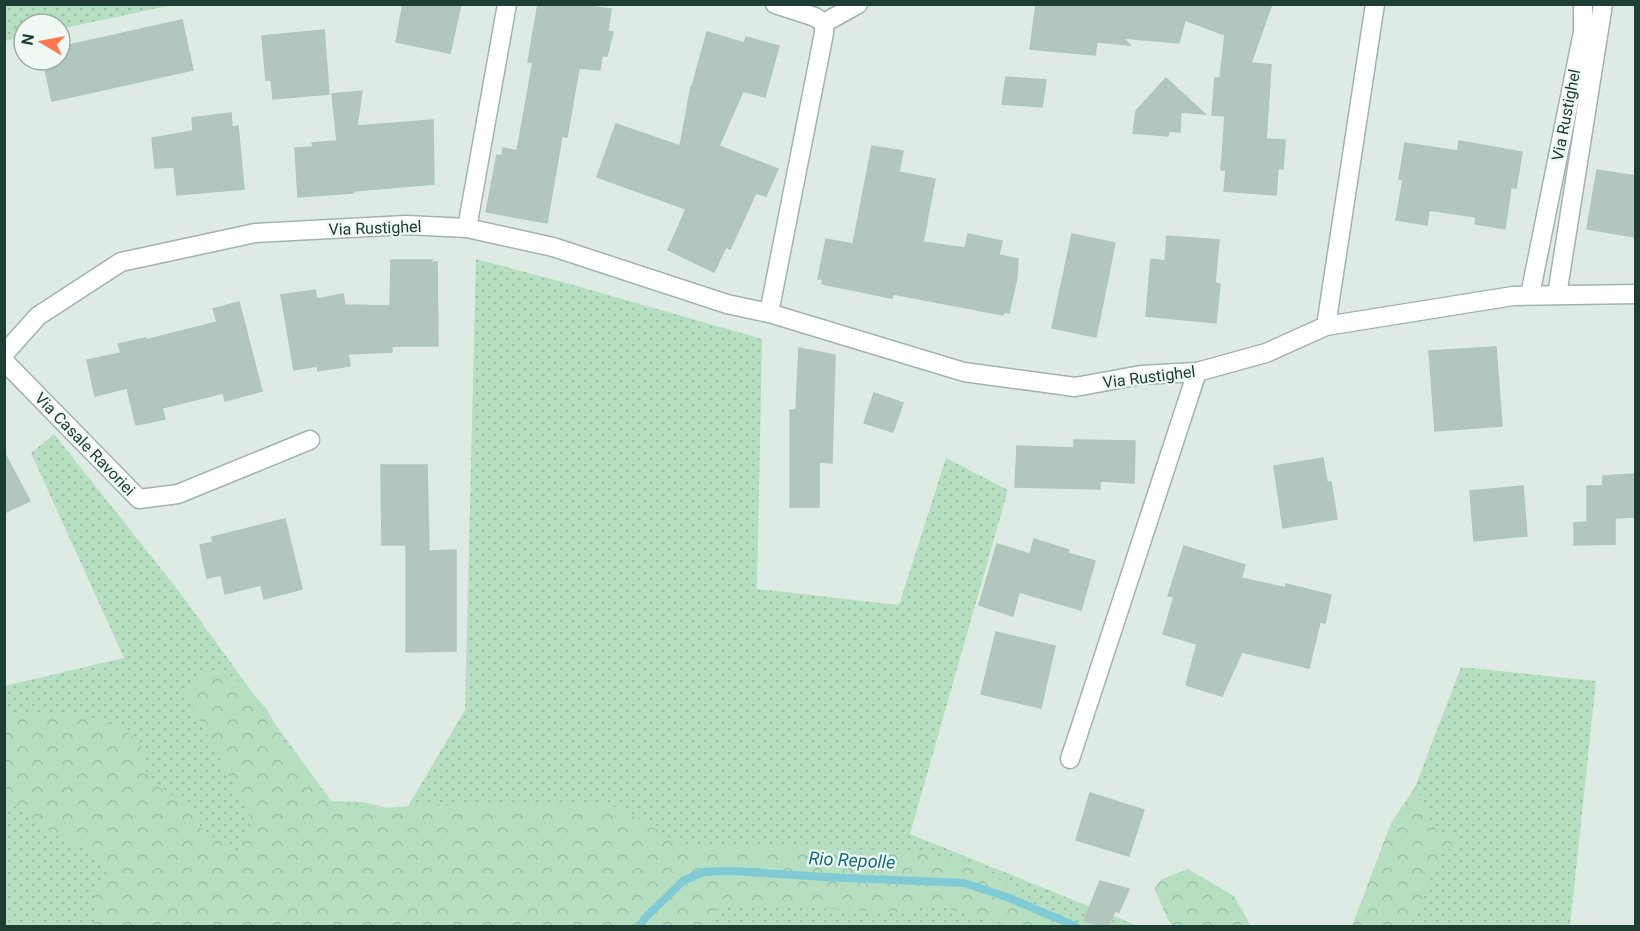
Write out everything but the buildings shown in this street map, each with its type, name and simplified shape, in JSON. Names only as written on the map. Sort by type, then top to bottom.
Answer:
[{"type":"street","points":[[467,228],[507,4]]},
{"type":"street","points":[[775,4],[824,23]]},
{"type":"street","points":[[824,23],[858,4]]},
{"type":"street","points":[[1326,326],[1375,4]]},
{"type":"street","name":"Via Rustighel","points":[[1530,295],[1583,32],[1582,4]]},
{"type":"street","name":"Via Rustighel","points":[[1557,295],[1603,4]]},
{"type":"street","points":[[769,313],[824,33],[824,23]]},
{"type":"street","name":"Via Rustighel","points":[[4,354],[38,316],[121,262],[255,233],[406,225],[467,228],[553,247],[727,304],[769,313],[964,372],[1075,387],[1142,375],[1197,372],[1266,353],[1326,326],[1513,296],[1635,294]]},
{"type":"street","name":"Via Casale Ravoriei","points":[[4,361],[139,499],[178,494],[310,440]]},
{"type":"street","points":[[1070,759],[1197,372]]},
{"type":"green space","points":[[5,4],[172,5],[72,26],[72,12],[12,12],[12,40],[5,41]]},
{"type":"green space","points":[[476,259],[762,339],[757,589],[899,605],[946,458],[1008,490],[910,834],[1138,926],[5,926],[4,686],[124,658],[31,453],[54,434],[178,590],[355,834],[401,818],[465,710]]},
{"type":"green space","points":[[220,666],[267,709],[289,754],[330,801],[363,802],[387,808],[430,804],[601,805],[622,808],[681,845],[918,851],[937,857],[980,863],[1055,926],[1009,926],[934,905],[897,912],[731,904],[716,910],[710,926],[94,926],[95,894],[107,873],[98,855],[56,835],[16,807],[5,803],[5,713],[74,714],[101,720],[121,729],[141,743],[147,775],[163,791],[183,801],[195,814],[201,828],[236,854],[254,824],[183,689]]},
{"type":"green space","points":[[1461,667],[1596,681],[1570,926],[1362,926]]},
{"type":"green space","points":[[1416,786],[1430,822],[1438,832],[1465,840],[1442,853],[1410,926],[1352,926],[1391,823]]},
{"type":"green space","points":[[1188,869],[1234,896],[1251,926],[1173,926],[1154,888],[1162,879]]},
{"type":"waterway","name":"Rio Repolle","points":[[640,926],[645,918],[683,881],[703,872],[731,871],[964,883],[1007,897],[1075,926]]}]
